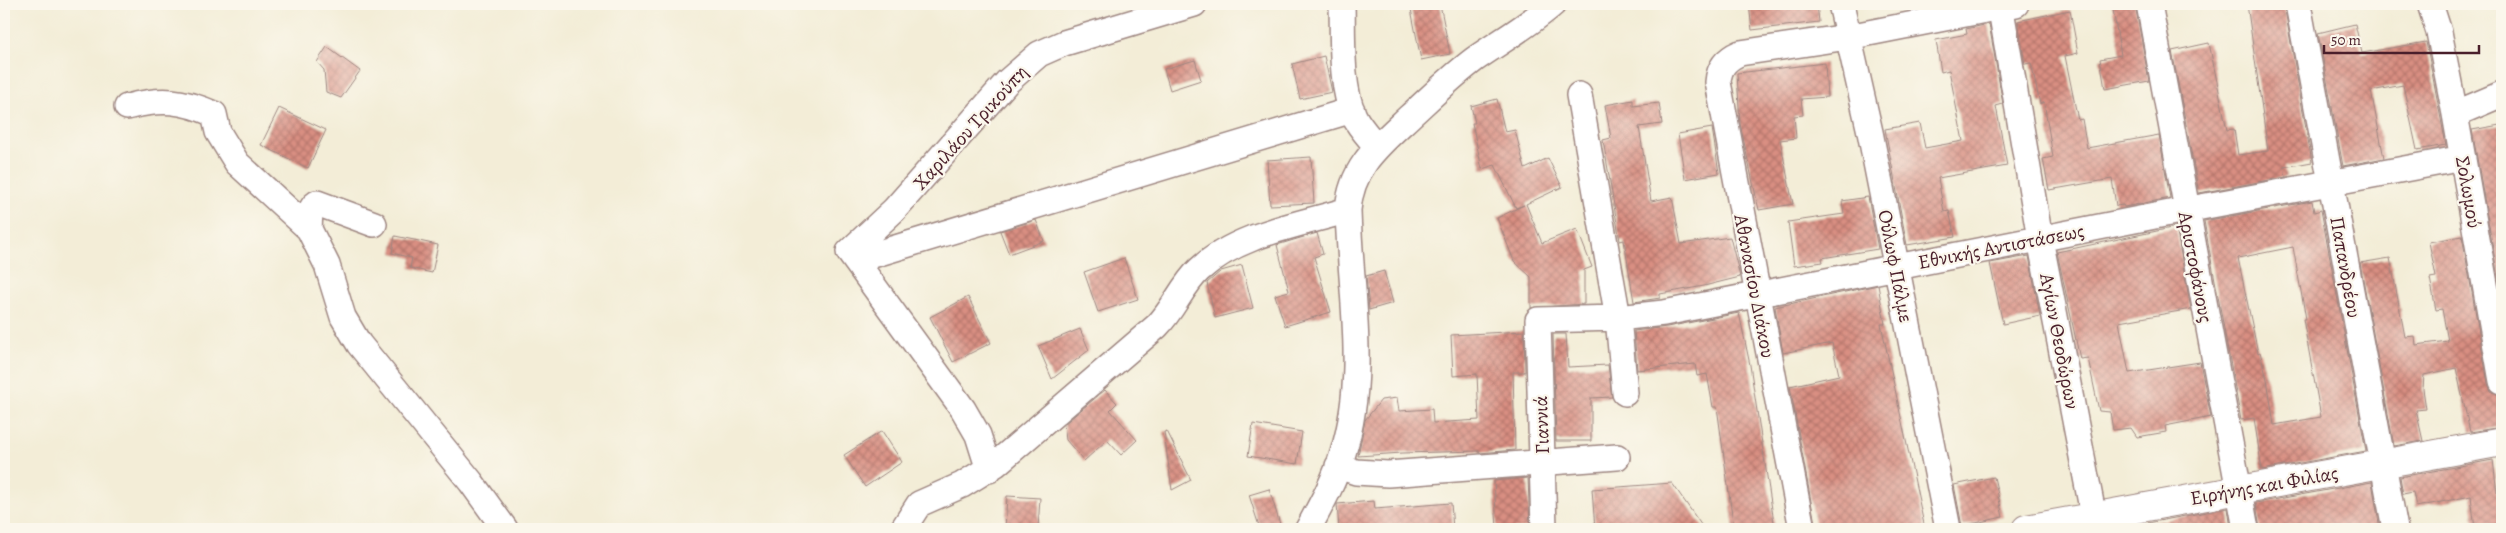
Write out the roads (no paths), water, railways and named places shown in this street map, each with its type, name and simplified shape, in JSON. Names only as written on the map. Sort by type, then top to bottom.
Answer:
[{"type":"street","name":"Χαριλάου Τρικούπη","points":[[853,256],[1007,82],[1039,54],[1064,43],[1194,4]]},
{"type":"street","points":[[1342,4],[1345,69],[1352,110],[1358,124],[1377,147]]},
{"type":"street","points":[[1308,529],[1338,466],[1347,440],[1353,410],[1356,317],[1348,210],[1356,176],[1361,166],[1377,147],[1455,76],[1552,4]]},
{"type":"street","name":"Ούλωφ Πάλμε","points":[[1841,4],[1856,65],[1948,529]]},
{"type":"street","name":"Αριστοφάνους","points":[[2149,4],[2185,210],[2246,529]]},
{"type":"street","name":"Παπανδρέου","points":[[2298,4],[2395,529]]},
{"type":"street","name":"Σολωμού","points":[[2430,4],[2439,32],[2464,158],[2502,381]]},
{"type":"street","points":[[1848,37],[2005,5]]},
{"type":"street","name":"Αγίων Θεοδώρων","points":[[2005,5],[2040,239],[2095,523]]},
{"type":"street","name":"Αθανασίου Διάκου","points":[[1802,529],[1756,294],[1718,82],[1721,66],[1732,56],[1740,53],[1848,37]]},
{"type":"street","points":[[2455,114],[2502,94]]},
{"type":"street","points":[[1579,95],[1618,318],[1625,393]]},
{"type":"street","points":[[127,107],[142,103],[172,101],[189,103],[214,114],[218,132],[237,163],[309,229],[327,265],[350,331],[471,482],[505,529]]},
{"type":"street","points":[[989,470],[978,434],[963,409],[853,256],[1352,110]]},
{"type":"street","name":"Εθνικής Αντιστάσεως","points":[[1538,320],[1618,318],[1664,312],[2185,210],[2464,158]]},
{"type":"street","points":[[309,229],[312,207],[317,203],[374,224]]},
{"type":"street","points":[[903,529],[918,504],[962,485],[989,470],[1158,326],[1170,314],[1197,272],[1207,263],[1246,242],[1348,210]]},
{"type":"street","name":"Γιαννιά","points":[[1538,320],[1544,529]]},
{"type":"street","name":"Ειρήνης και Φιλίας","points":[[2026,529],[2095,523],[2239,489],[2502,442]]},
{"type":"street","points":[[1338,466],[1356,472],[1388,474],[1617,457]]}]
